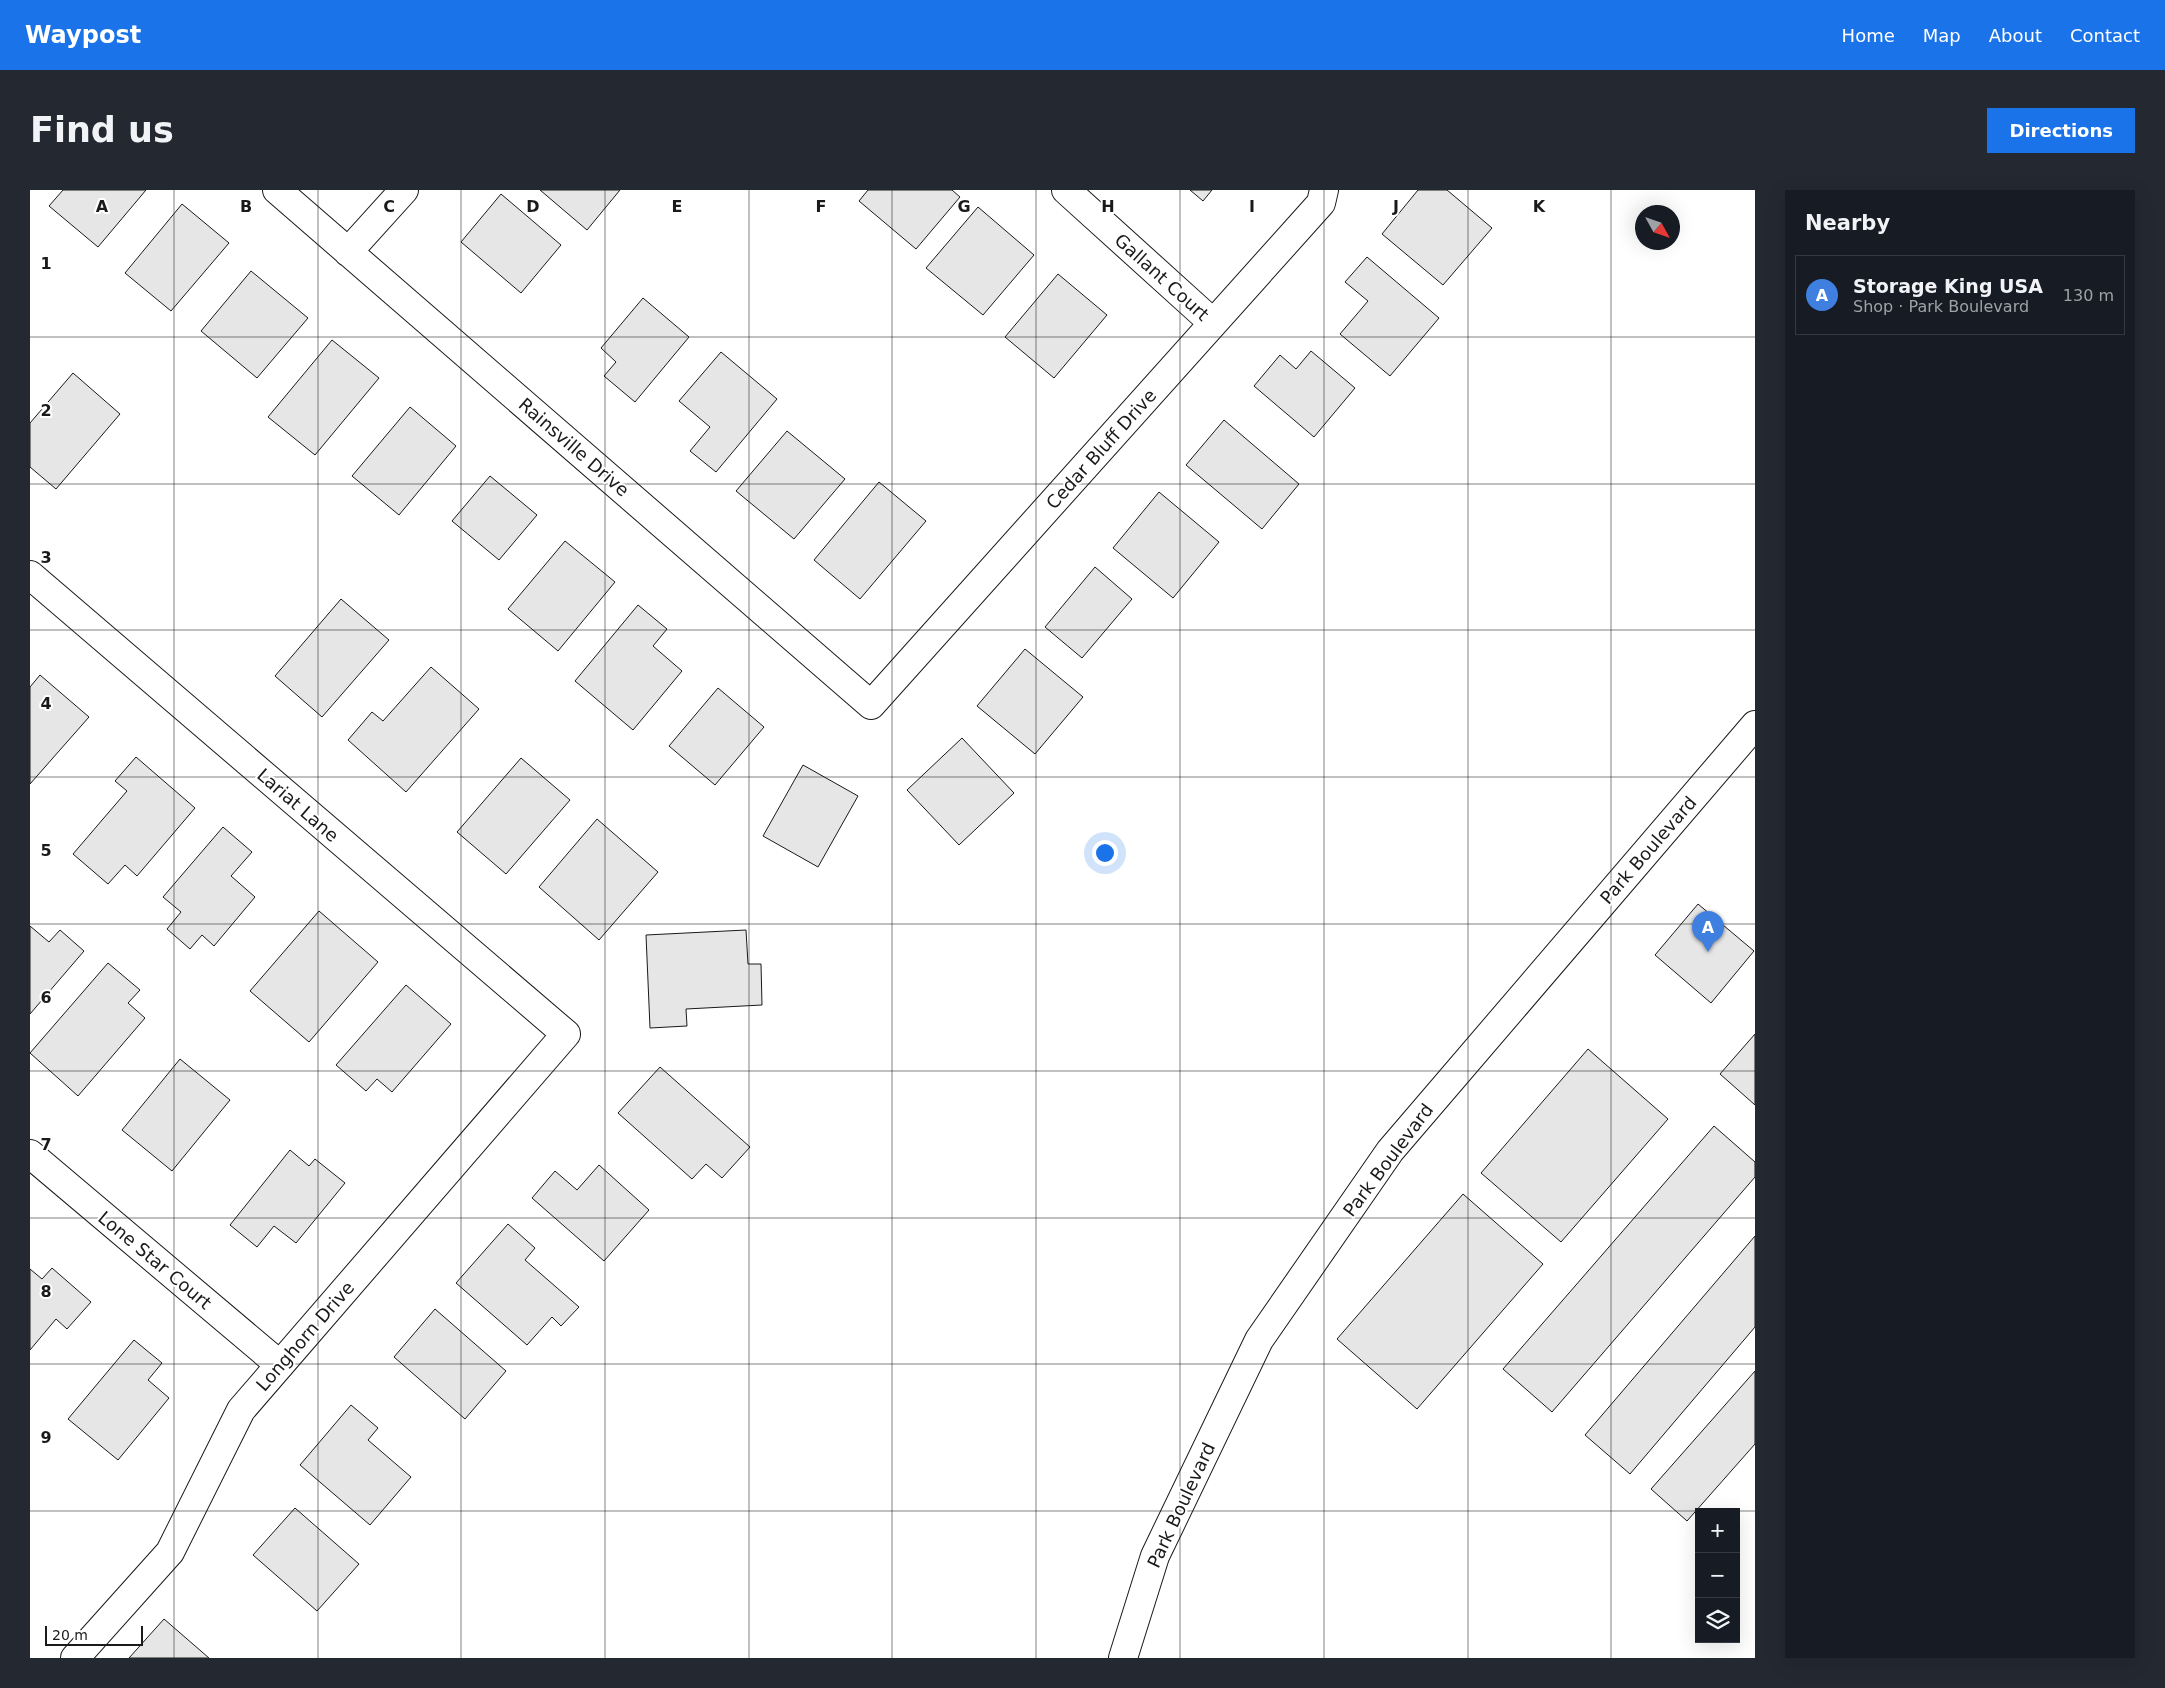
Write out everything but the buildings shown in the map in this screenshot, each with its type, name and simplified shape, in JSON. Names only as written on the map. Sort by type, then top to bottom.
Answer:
[{"type":"street","name":"Rainsville Drive","points":[[277,190],[871,705]]},
{"type":"street","points":[[348,252],[404,190]]},
{"type":"street","name":"Gallant Court","points":[[1066,190],[1213,323]]},
{"type":"street","name":"Cedar Bluff Drive","points":[[871,705],[1321,203],[1324,190]]},
{"type":"street","name":"Lariat Lane","points":[[30,575],[566,1034]]},
{"type":"street","name":"Park Boulevard","points":[[1123,1658],[1155,1556],[1259,1340],[1390,1151],[1755,725]]},
{"type":"street","name":"Longhorn Drive","points":[[75,1658],[170,1552],[241,1410],[566,1034]]},
{"type":"street","name":"Lone Star Court","points":[[30,1154],[280,1366]]},
{"type":"place","name":"Storage King USA","points":[[1708,952]]}]
